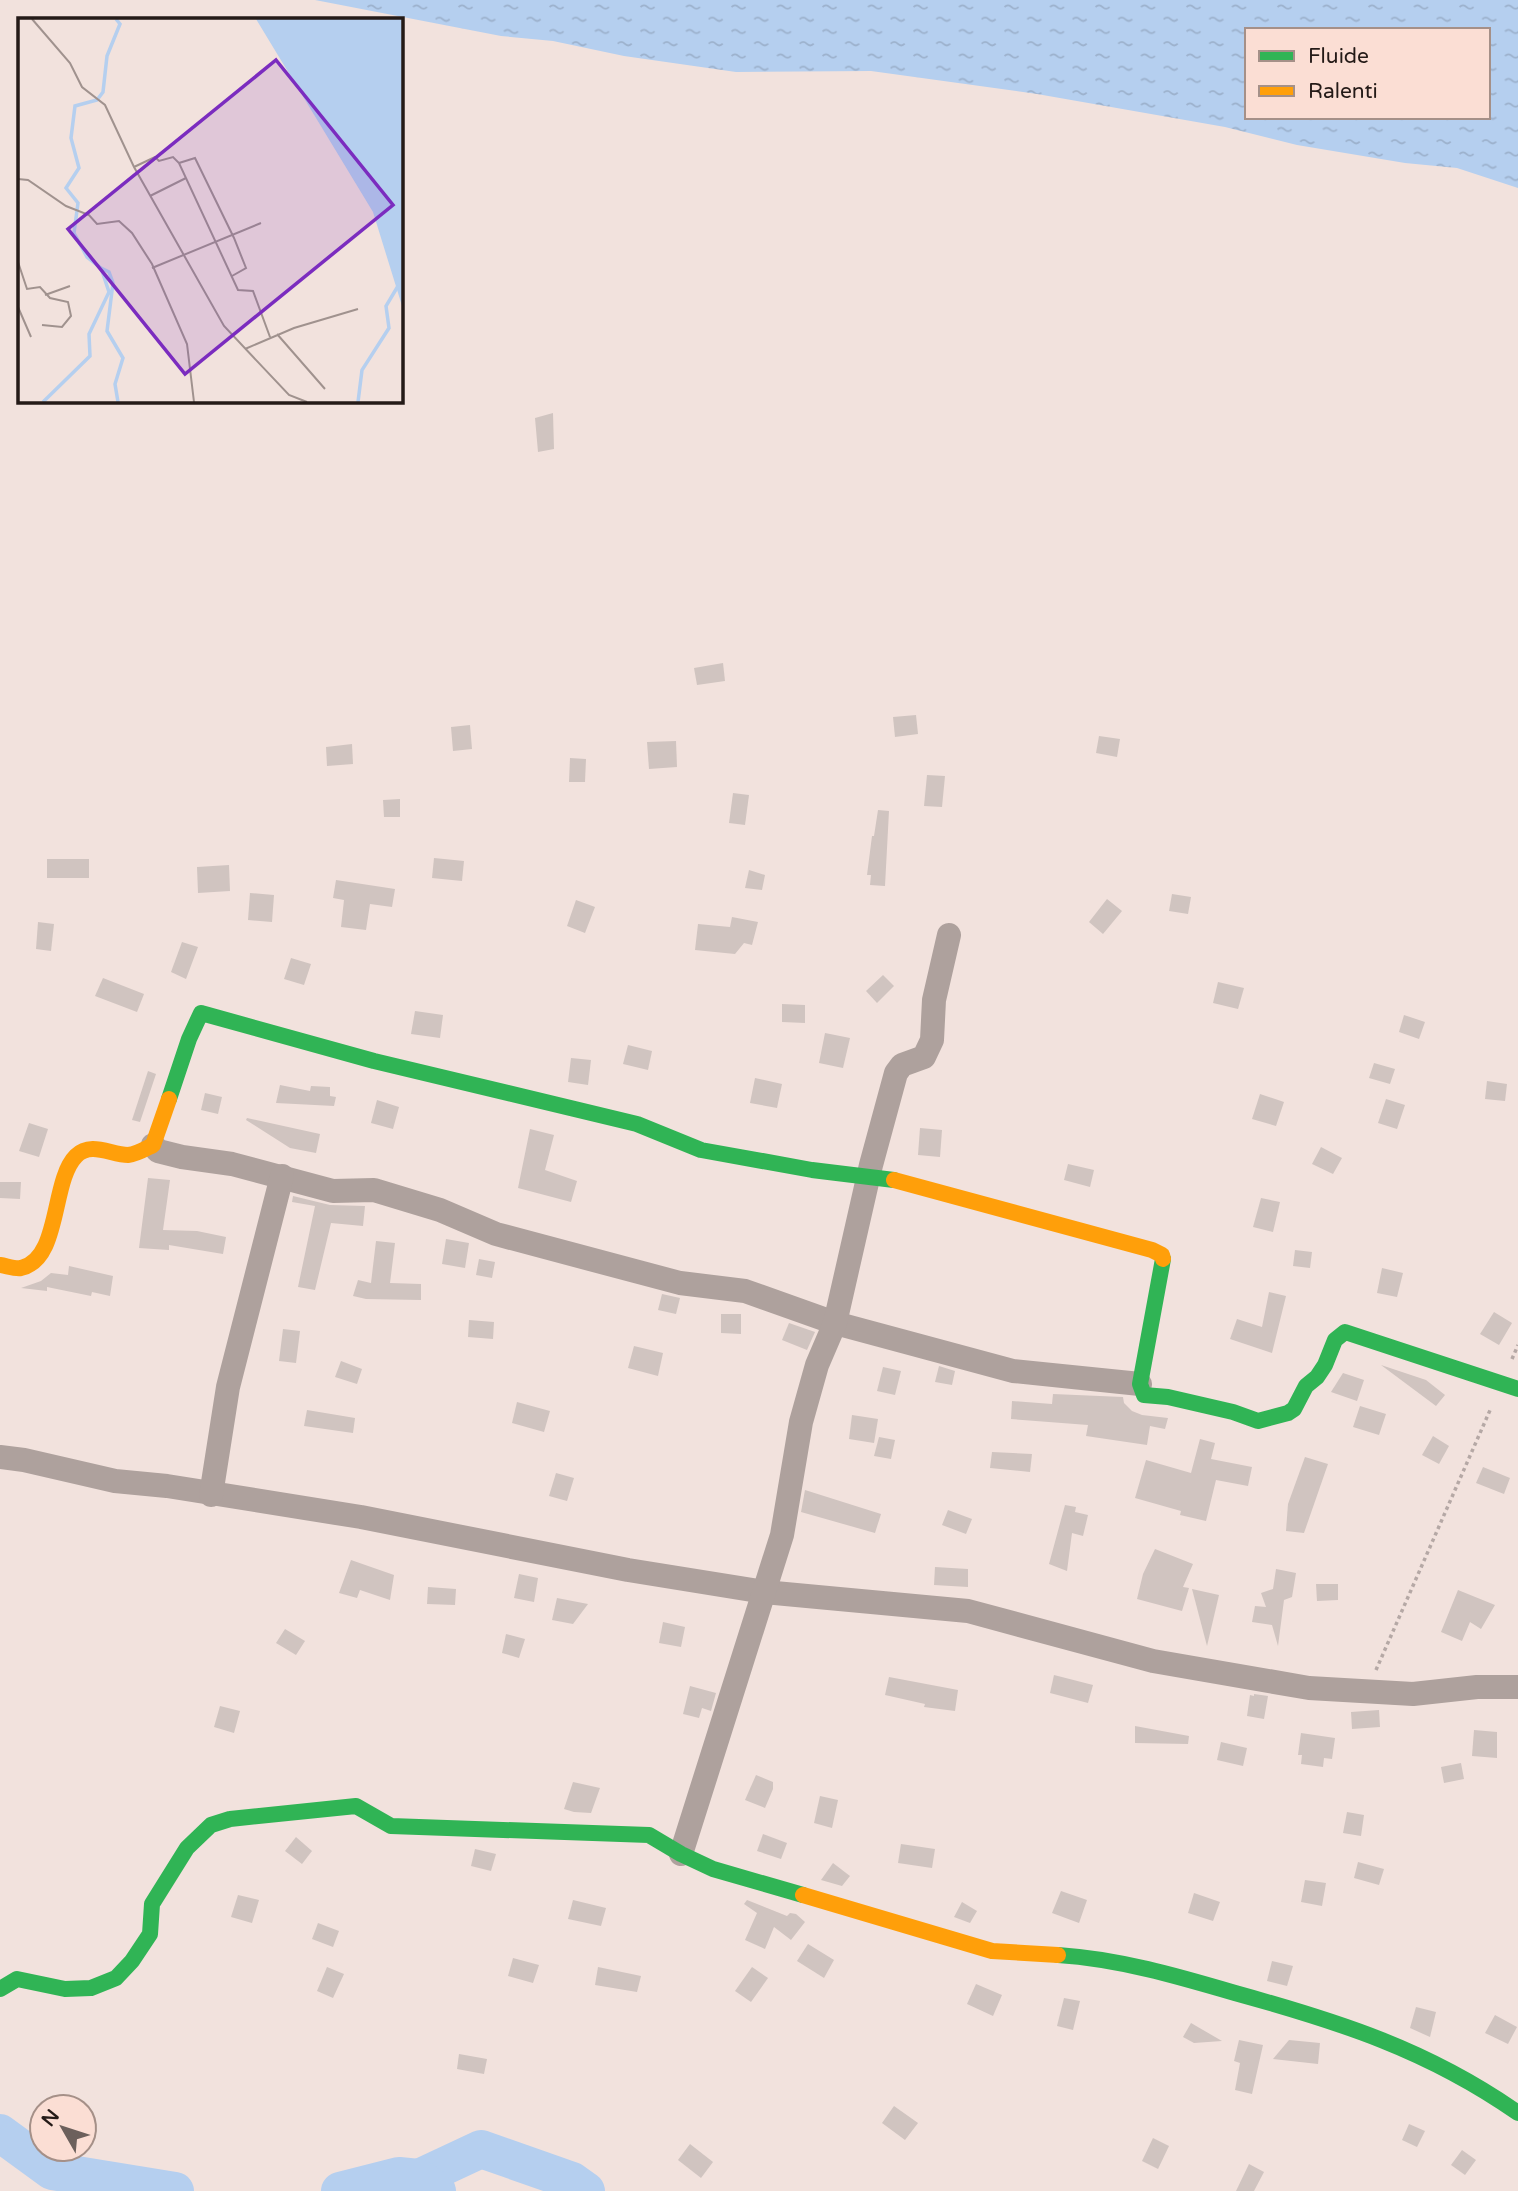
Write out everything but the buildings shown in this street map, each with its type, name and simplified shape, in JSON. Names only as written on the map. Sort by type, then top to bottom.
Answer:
[{"type":"street","points":[[681,1854],[782,1535],[802,1422],[817,1365],[835,1323],[896,1073],[902,1065],[924,1057],[932,1040],[934,1000],[949,935]]},
{"type":"street","points":[[0,1265],[24,1268],[36,1261],[53,1224],[63,1178],[79,1154],[85,1150],[97,1149],[131,1155],[153,1145],[189,1039],[201,1013],[374,1061],[637,1124],[701,1150],[870,1178],[905,1181],[1162,1255],[1161,1283],[1140,1384],[1144,1395],[1168,1397],[1233,1412],[1258,1421],[1288,1413],[1306,1386],[1317,1377],[1325,1365],[1335,1340],[1345,1332],[1518,1388]]},
{"type":"street","points":[[153,1145],[158,1151],[232,1164],[333,1191],[374,1190],[440,1210],[496,1234],[681,1283],[745,1291],[835,1323],[1013,1371],[1140,1384]]},
{"type":"street","points":[[211,1495],[228,1387],[282,1176]]},
{"type":"street","points":[[0,1457],[115,1481],[167,1486],[361,1517],[628,1570],[764,1592],[968,1611],[1153,1661],[1309,1688],[1413,1694],[1477,1687],[1518,1687]]},
{"type":"street","points":[[0,1989],[17,1979],[65,1989],[91,1988],[116,1978],[132,1961],[150,1934],[152,1904],[187,1848],[211,1825],[230,1819],[356,1806],[391,1826],[649,1835],[713,1869],[992,1951],[1068,1956],[1149,1968],[1344,2023],[1433,2059],[1518,2113]]},
{"type":"path","points":[[1367,1691],[1518,1345]]},
{"type":"water","points":[[315,0],[1518,0],[1518,188],[1457,168],[1405,163],[1297,145],[1225,127],[1037,94],[871,71],[736,72],[624,56],[553,41],[501,36]]},
{"type":"waterway","points":[[0,2133],[52,2171],[175,2191]]},
{"type":"waterway","points":[[419,2178],[481,2149],[572,2181],[586,2191]]},
{"type":"waterway","points":[[340,2191],[399,2176],[419,2178],[437,2191]]},
{"type":"traffic: fast","points":[[169,1099],[189,1039],[201,1013],[374,1061],[637,1124],[701,1150],[812,1170],[894,1180]]},
{"type":"traffic: fast","points":[[1163,1259],[1140,1384],[1144,1395],[1168,1397],[1233,1412],[1258,1421],[1288,1413],[1294,1409],[1306,1386],[1317,1377],[1325,1365],[1335,1340],[1345,1332],[1518,1389]]},
{"type":"traffic: fast","points":[[0,1989],[17,1979],[65,1989],[91,1988],[116,1978],[132,1961],[150,1934],[152,1904],[187,1848],[211,1825],[230,1819],[356,1806],[391,1826],[649,1835],[713,1869],[803,1895]]},
{"type":"traffic: fast","points":[[1058,1955],[1126,1964],[1274,2004],[1347,2027],[1417,2055],[1451,2072],[1518,2113]]},
{"type":"traffic: slow","points":[[0,1265],[21,1268],[34,1262],[43,1250],[62,1183],[76,1156],[95,1149],[128,1155],[153,1145],[169,1099]]},
{"type":"traffic: slow","points":[[894,1180],[1152,1250],[1162,1255],[1163,1259]]},
{"type":"traffic: slow","points":[[803,1895],[992,1951],[1058,1955]]}]
